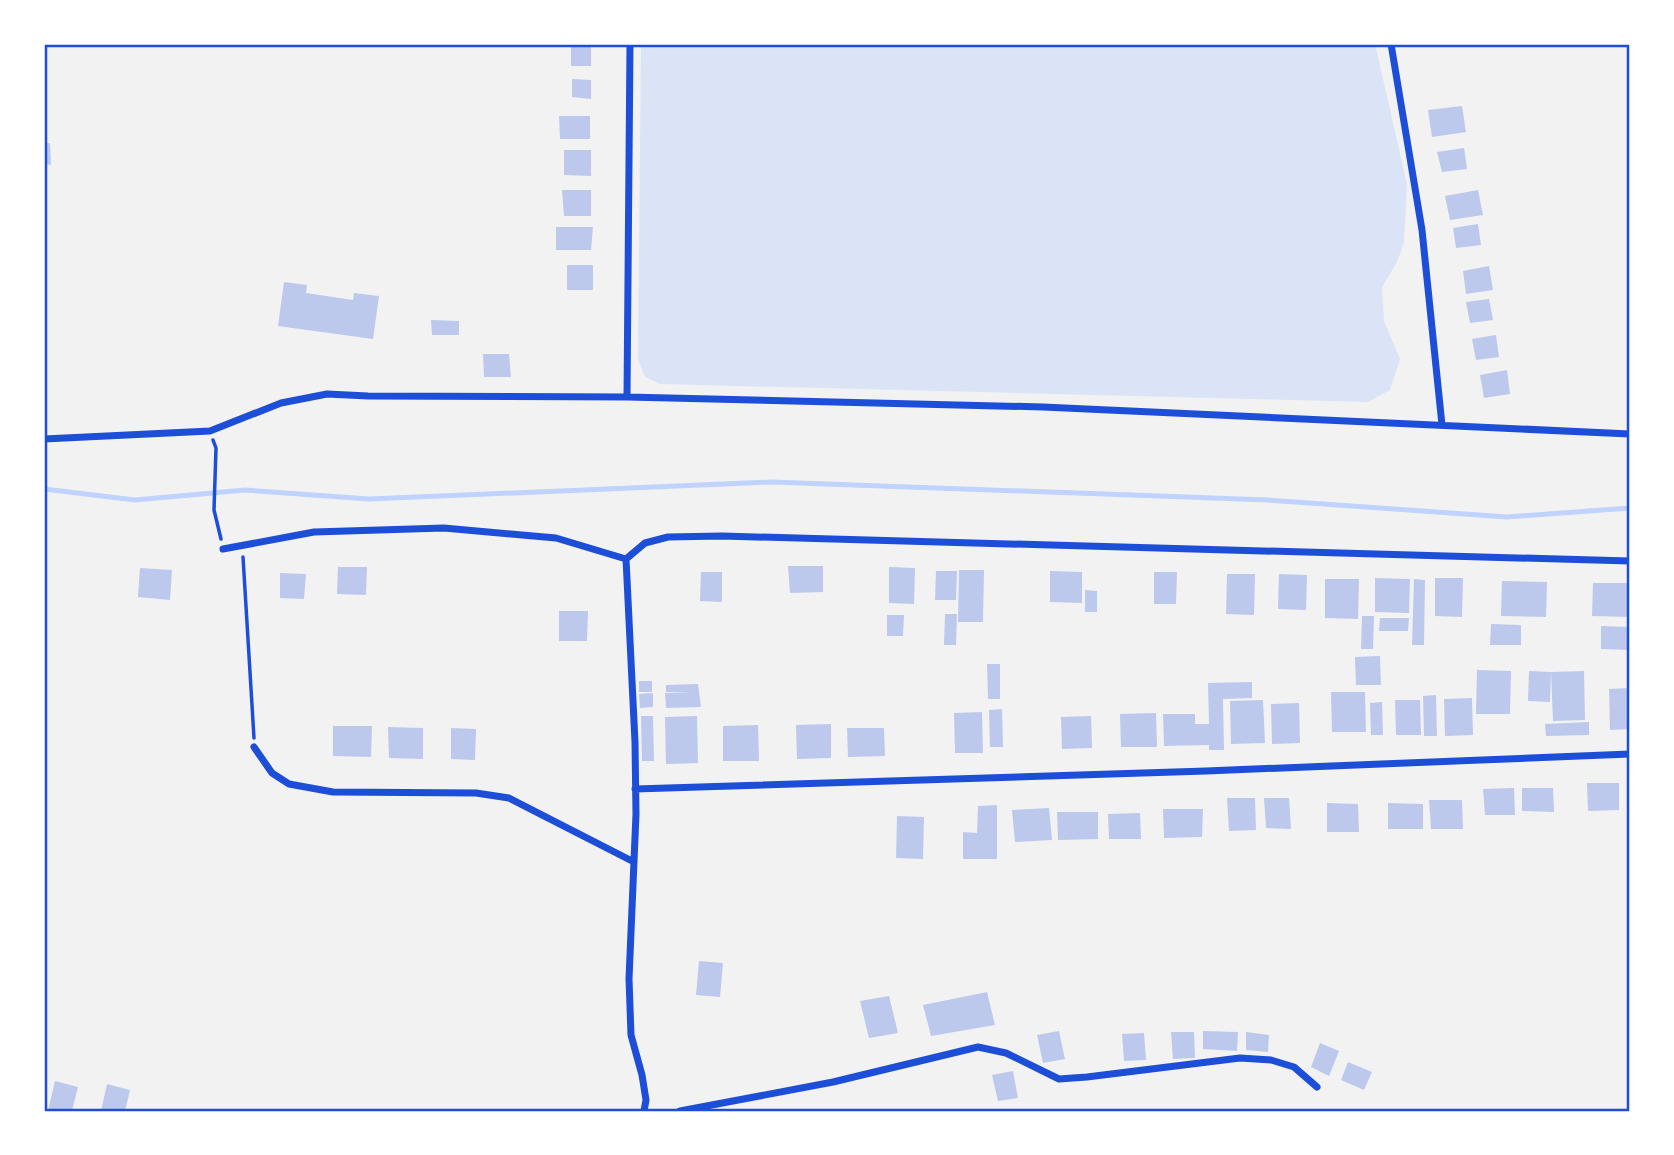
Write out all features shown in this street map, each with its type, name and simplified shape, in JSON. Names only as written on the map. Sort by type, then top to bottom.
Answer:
[{"type":"street","points":[[627,397],[630,44]]},
{"type":"street","points":[[1391,44],[1422,230],[1442,425]]},
{"type":"street","points":[[44,439],[210,431],[281,403],[327,394],[627,397],[1043,407],[1630,434]]},
{"type":"street","points":[[223,549],[314,532],[444,528],[556,538],[625,559]]},
{"type":"street","points":[[625,559],[645,543],[668,537],[722,536],[1630,561]]},
{"type":"street","points":[[625,559],[635,789],[629,979],[631,1035],[642,1075],[646,1100],[644,1111]]},
{"type":"street","points":[[254,747],[272,774],[289,784],[332,792],[476,793],[509,798],[634,862]]},
{"type":"street","points":[[635,789],[1192,772],[1630,754]]},
{"type":"street","points":[[680,1111],[833,1083],[978,1048],[1006,1053],[1059,1079],[1240,1059],[1271,1060],[1294,1067],[1317,1087]]},
{"type":"path","points":[[216,448],[215,510],[223,549]]},
{"type":"path","points":[[243,545],[254,747]]},
{"type":"shaded area","points":[[641,44],[1375,44],[1407,184],[1404,243],[1397,262],[1382,287],[1384,321],[1400,359],[1390,390],[1368,402],[660,384],[645,377],[638,360]]},
{"type":"building","points":[[571,44],[591,44],[591,66],[571,66]]},
{"type":"building","points":[[572,79],[591,80],[591,99],[572,97]]},
{"type":"building","points":[[1462,106],[1466,132],[1432,137],[1428,110]]},
{"type":"building","points":[[559,116],[590,116],[590,139],[560,139]]},
{"type":"building","points":[[44,143],[50,143],[51,165],[44,164]]},
{"type":"building","points":[[1464,148],[1467,169],[1442,172],[1437,152]]},
{"type":"building","points":[[564,150],[591,150],[591,176],[564,175]]},
{"type":"building","points":[[562,190],[591,190],[591,216],[564,216]]},
{"type":"building","points":[[1478,190],[1483,215],[1450,220],[1445,196]]},
{"type":"building","points":[[1478,224],[1481,245],[1456,248],[1453,228]]},
{"type":"building","points":[[556,227],[593,227],[591,250],[556,250]]},
{"type":"building","points":[[567,265],[593,265],[593,290],[567,290]]},
{"type":"building","points":[[1489,266],[1493,290],[1466,294],[1463,271]]},
{"type":"building","points":[[284,282],[307,285],[306,293],[353,300],[354,293],[379,296],[373,339],[278,326]]},
{"type":"building","points":[[1489,299],[1493,320],[1470,323],[1466,302]]},
{"type":"building","points":[[431,320],[459,321],[459,335],[432,335]]},
{"type":"building","points":[[1496,335],[1499,357],[1476,360],[1472,339]]},
{"type":"building","points":[[483,354],[509,354],[511,377],[484,377]]},
{"type":"building","points":[[1507,370],[1510,394],[1484,398],[1480,375]]},
{"type":"building","points":[[788,566],[823,566],[823,592],[790,593]]},
{"type":"building","points":[[338,567],[367,567],[366,595],[337,594]]},
{"type":"building","points":[[889,567],[915,568],[914,604],[889,603]]},
{"type":"building","points":[[140,568],[172,570],[170,600],[138,597]]},
{"type":"building","points":[[959,570],[984,570],[983,622],[958,622]]},
{"type":"building","points":[[936,571],[957,571],[956,600],[935,600]]},
{"type":"building","points":[[1050,571],[1082,572],[1082,603],[1050,602]]},
{"type":"building","points":[[701,572],[722,572],[722,602],[700,601]]},
{"type":"building","points":[[1154,572],[1177,572],[1176,604],[1154,604]]},
{"type":"building","points":[[280,573],[306,574],[304,599],[280,598]]},
{"type":"building","points":[[1227,574],[1255,574],[1254,615],[1226,614]]},
{"type":"building","points":[[1279,574],[1307,575],[1306,610],[1278,609]]},
{"type":"building","points":[[1375,578],[1410,579],[1409,613],[1375,612]]},
{"type":"building","points":[[1435,578],[1463,578],[1462,617],[1435,616]]},
{"type":"building","points":[[1325,579],[1359,579],[1358,619],[1325,618]]},
{"type":"building","points":[[1414,579],[1425,580],[1424,645],[1412,645]]},
{"type":"building","points":[[1502,581],[1547,582],[1546,617],[1501,616]]},
{"type":"building","points":[[1593,583],[1630,583],[1630,617],[1592,616]]},
{"type":"building","points":[[1085,590],[1097,591],[1097,612],[1085,612]]},
{"type":"building","points":[[559,611],[588,611],[587,641],[559,641]]},
{"type":"building","points":[[945,614],[957,614],[956,645],[944,645]]},
{"type":"building","points":[[887,615],[904,615],[903,636],[887,636]]},
{"type":"building","points":[[1362,616],[1374,616],[1373,649],[1361,649]]},
{"type":"building","points":[[1380,618],[1409,618],[1408,631],[1379,631]]},
{"type":"building","points":[[1491,624],[1521,625],[1521,645],[1490,645]]},
{"type":"building","points":[[1601,626],[1630,627],[1630,650],[1601,649]]},
{"type":"building","points":[[1380,656],[1381,685],[1356,685],[1355,657]]},
{"type":"building","points":[[987,664],[1000,664],[1000,699],[988,699]]},
{"type":"building","points":[[1477,670],[1511,671],[1510,714],[1476,714]]},
{"type":"building","points":[[1529,671],[1551,672],[1550,702],[1528,701]]},
{"type":"building","points":[[1584,671],[1585,720],[1553,721],[1551,672]]},
{"type":"building","points":[[639,681],[652,681],[652,692],[639,692]]},
{"type":"building","points":[[1252,682],[1252,698],[1223,699],[1224,750],[1209,750],[1209,745],[1164,746],[1163,714],[1195,714],[1195,724],[1209,724],[1208,683]]},
{"type":"building","points":[[698,684],[701,707],[666,708],[665,693],[693,692],[666,692],[666,685]]},
{"type":"building","points":[[1630,688],[1630,729],[1610,730],[1609,689]]},
{"type":"building","points":[[1331,692],[1365,692],[1366,732],[1332,732]]},
{"type":"building","points":[[653,693],[653,707],[640,708],[639,694]]},
{"type":"building","points":[[1436,695],[1437,736],[1424,736],[1423,696]]},
{"type":"building","points":[[1472,698],[1473,735],[1445,736],[1444,699]]},
{"type":"building","points":[[1263,700],[1265,743],[1231,744],[1230,701]]},
{"type":"building","points":[[1395,700],[1420,700],[1421,735],[1396,735]]},
{"type":"building","points":[[1382,702],[1383,735],[1371,735],[1370,703]]},
{"type":"building","points":[[1299,703],[1300,743],[1272,744],[1271,704]]},
{"type":"building","points":[[1002,709],[1003,747],[990,747],[989,710]]},
{"type":"building","points":[[982,712],[983,753],[955,753],[954,713]]},
{"type":"building","points":[[1156,713],[1157,747],[1121,747],[1120,714]]},
{"type":"building","points":[[641,716],[653,716],[654,761],[642,761]]},
{"type":"building","points":[[697,716],[698,763],[666,764],[665,717]]},
{"type":"building","points":[[1091,716],[1092,748],[1062,749],[1061,717]]},
{"type":"building","points":[[1589,722],[1589,735],[1546,736],[1545,724]]},
{"type":"building","points":[[831,724],[831,758],[797,759],[796,725]]},
{"type":"building","points":[[758,725],[759,761],[723,761],[723,726]]},
{"type":"building","points":[[333,726],[372,726],[371,757],[333,756]]},
{"type":"building","points":[[388,727],[423,728],[423,759],[389,758]]},
{"type":"building","points":[[451,728],[476,729],[475,760],[451,759]]},
{"type":"building","points":[[847,728],[884,728],[885,756],[848,757]]},
{"type":"building","points":[[1587,783],[1619,783],[1619,810],[1588,811]]},
{"type":"building","points":[[1514,788],[1515,815],[1485,815],[1483,789]]},
{"type":"building","points":[[1522,788],[1553,788],[1554,812],[1522,811]]},
{"type":"building","points":[[1227,798],[1255,798],[1256,830],[1229,831]]},
{"type":"building","points":[[1264,798],[1289,798],[1291,829],[1266,828]]},
{"type":"building","points":[[1429,800],[1462,800],[1463,829],[1431,829]]},
{"type":"building","points":[[1327,803],[1358,804],[1359,832],[1327,832]]},
{"type":"building","points":[[1388,803],[1423,804],[1423,829],[1388,829]]},
{"type":"building","points":[[997,805],[997,859],[963,859],[963,832],[977,833],[978,806]]},
{"type":"building","points":[[1049,808],[1052,840],[1015,842],[1012,810]]},
{"type":"building","points":[[1163,809],[1203,809],[1202,837],[1164,838]]},
{"type":"building","points":[[1057,812],[1098,812],[1098,839],[1058,840]]},
{"type":"building","points":[[1140,813],[1141,839],[1109,839],[1108,814]]},
{"type":"building","points":[[897,816],[924,817],[923,859],[896,858]]},
{"type":"building","points":[[699,961],[723,963],[720,997],[696,995]]},
{"type":"building","points":[[987,992],[995,1025],[931,1036],[923,1005]]},
{"type":"building","points":[[889,996],[898,1033],[869,1038],[860,1001]]},
{"type":"building","points":[[1059,1031],[1065,1059],[1043,1063],[1037,1035]]},
{"type":"building","points":[[1203,1031],[1238,1032],[1237,1051],[1203,1049]]},
{"type":"building","points":[[1171,1032],[1194,1032],[1195,1058],[1173,1059]]},
{"type":"building","points":[[1246,1032],[1269,1035],[1268,1052],[1246,1050]]},
{"type":"building","points":[[1144,1033],[1146,1060],[1124,1061],[1122,1034]]},
{"type":"building","points":[[1320,1043],[1339,1051],[1329,1076],[1311,1067]]},
{"type":"building","points":[[1348,1062],[1372,1072],[1364,1090],[1341,1080]]},
{"type":"building","points":[[1013,1071],[1018,1098],[998,1101],[992,1075]]},
{"type":"building","points":[[55,1081],[78,1087],[72,1111],[48,1111]]},
{"type":"building","points":[[107,1084],[130,1090],[125,1111],[101,1111]]},
{"type":"waterway","points":[[44,489],[135,500],[245,490],[369,499],[772,482],[1268,500],[1507,517],[1630,508]]}]
